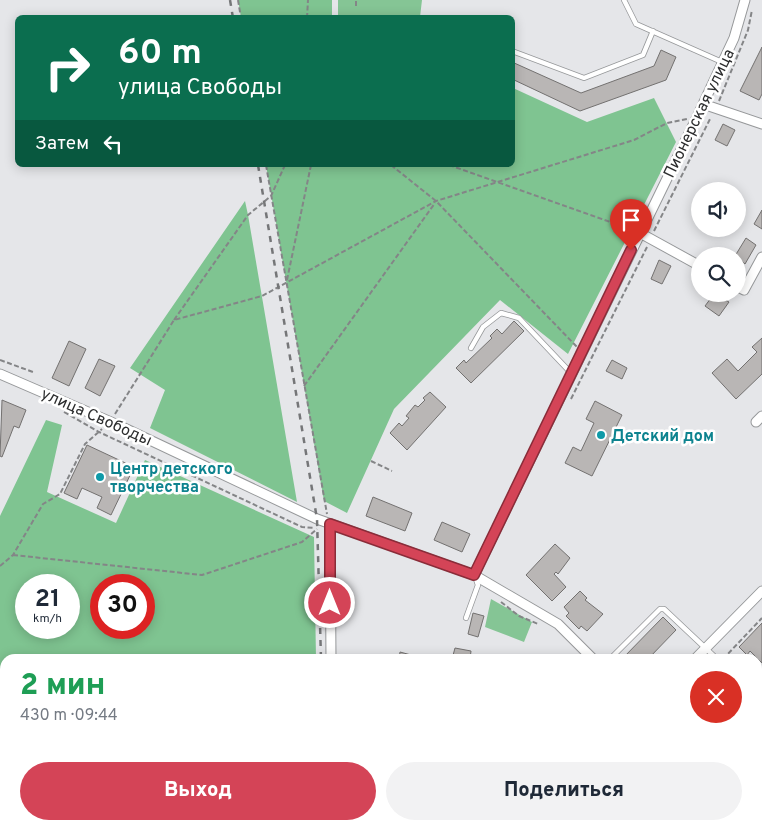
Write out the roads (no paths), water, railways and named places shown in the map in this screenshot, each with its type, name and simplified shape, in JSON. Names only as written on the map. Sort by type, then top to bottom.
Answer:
[{"type":"street","name":"Пионерская улица","points":[[474,575],[697,117],[734,38],[745,0]]},
{"type":"street","points":[[703,104],[762,124]]},
{"type":"street","points":[[640,233],[691,261]]},
{"type":"street","points":[[746,286],[762,257]]},
{"type":"street","name":"улица Свободы","points":[[0,374],[111,422],[330,526],[474,575],[558,624],[588,654]]},
{"type":"street","points":[[330,526],[330,654]]},
{"type":"street","points":[[700,654],[762,591]]},
{"type":"lane","points":[[624,0],[636,24],[722,62]]},
{"type":"lane","points":[[515,52],[584,78],[643,55],[653,31]]},
{"type":"lane","points":[[471,348],[483,326],[501,312],[519,318],[571,373]]},
{"type":"lane","points":[[466,618],[478,585],[474,575]]},
{"type":"lane","points":[[615,654],[660,609],[664,609],[712,654]]},
{"type":"railway","points":[[230,0],[232,15]]},
{"type":"railway","points":[[258,167],[317,519],[321,654]]},
{"type":"place","name":"Детский дом","points":[[601,435]]},
{"type":"place","name":"Центр детского творчества","points":[[100,477]]}]
